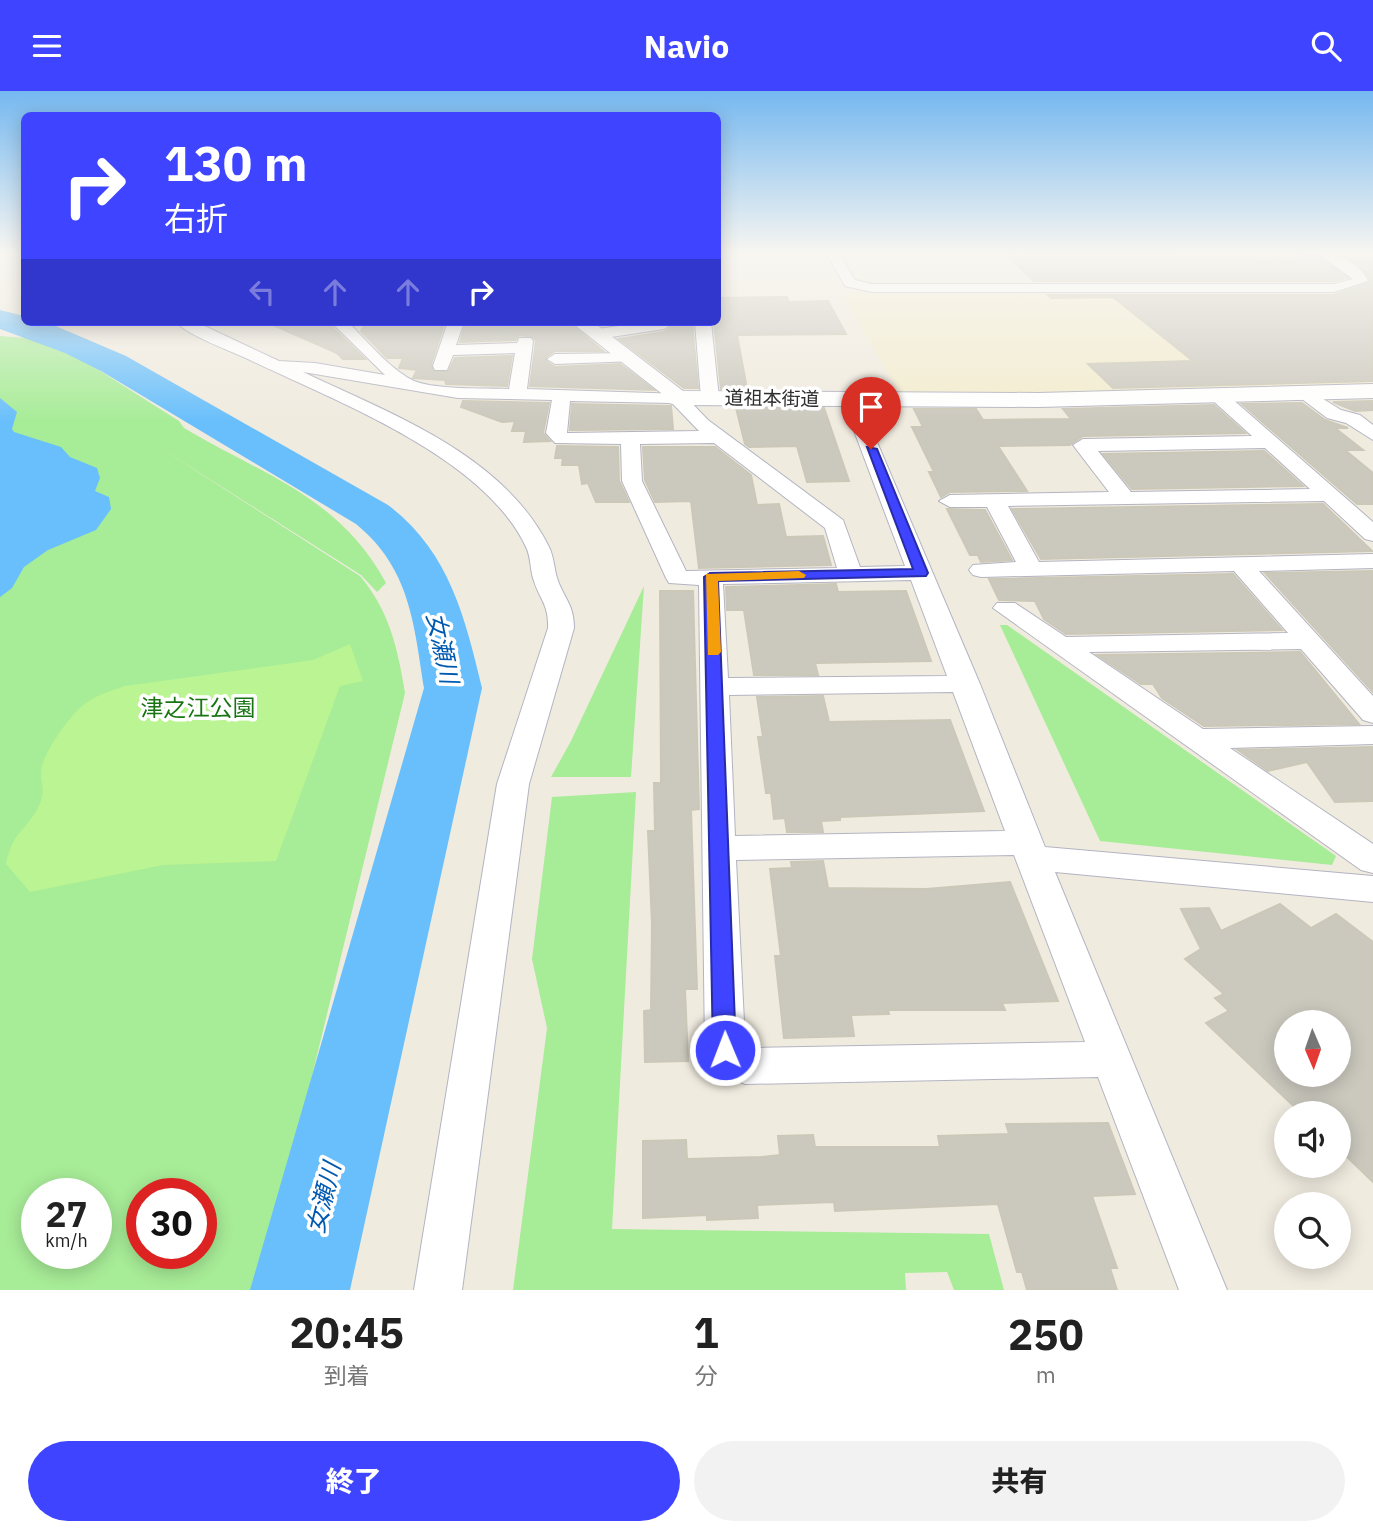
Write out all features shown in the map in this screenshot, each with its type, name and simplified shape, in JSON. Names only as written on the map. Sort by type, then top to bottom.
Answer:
[{"type":"street","name":"道祖本街道","points":[[192,326],[276,366],[315,368],[433,389],[517,395],[1039,400],[1373,391]]},
{"type":"street","points":[[343,326],[377,361],[411,386]]},
{"type":"street","points":[[433,389],[455,326]]},
{"type":"street","points":[[590,328],[627,326]]},
{"type":"street","points":[[703,326],[710,398]]},
{"type":"street","points":[[590,328],[677,398],[716,437],[835,525],[850,575]]},
{"type":"street","points":[[446,350],[524,345],[517,395]]},
{"type":"street","points":[[555,359],[630,358]]},
{"type":"street","points":[[276,366],[427,442],[496,490],[512,507],[538,546],[545,565],[546,584],[562,604],[561,628],[513,784],[438,1290]]},
{"type":"street","points":[[1304,392],[1334,414],[1353,419],[1373,434]]},
{"type":"street","points":[[1216,394],[1373,534]]},
{"type":"street","points":[[562,396],[556,433],[562,439],[716,437]]},
{"type":"street","points":[[851,399],[967,684],[1203,1290]]},
{"type":"street","points":[[630,438],[632,481],[678,578],[922,573]]},
{"type":"street","points":[[1125,498],[1083,445],[1270,442]]},
{"type":"street","points":[[950,501],[1329,495]]},
{"type":"street","points":[[993,500],[1031,569]]},
{"type":"street","points":[[981,570],[1373,561]]},
{"type":"street","points":[[1240,564],[1373,714]]},
{"type":"street","points":[[710,577],[725,1050],[745,1066],[1113,1059]]},
{"type":"street","points":[[1006,608],[1373,861]]},
{"type":"street","points":[[1059,645],[1308,641]]},
{"type":"street","points":[[714,687],[967,684]]},
{"type":"street","points":[[1195,739],[1373,735]]},
{"type":"street","points":[[720,848],[1031,850],[1373,889]]},
{"type":"shaded area","points":[[851,310],[1373,310],[1373,385],[1034,394],[901,394]]},
{"type":"green space","name":"津之江公園","points":[[0,336],[39,339],[72,353],[179,421],[184,428],[297,491],[346,529],[386,583],[377,592],[361,575],[154,444],[360,576],[378,602],[391,631],[405,693],[260,1290],[0,1290]]},
{"type":"green space","points":[[644,586],[631,777],[551,777],[571,741]]},
{"type":"green space","points":[[1000,625],[1007,625],[1336,856],[1332,865],[1100,841]]},
{"type":"green space","points":[[350,644],[363,681],[340,686],[276,861],[163,865],[30,892],[6,864],[12,845],[41,801],[41,772],[48,751],[70,719],[91,700],[125,686],[313,660]]},
{"type":"green space","points":[[636,792],[612,1229],[989,1234],[1004,1290],[954,1290],[947,1272],[905,1273],[906,1290],[513,1290],[547,1028],[532,959],[552,797]]},
{"type":"water","points":[[0,398],[17,412],[12,429],[14,432],[61,447],[70,457],[97,468],[100,478],[95,491],[109,497],[111,509],[96,530],[48,550],[24,567],[12,588],[0,597]]},
{"type":"building","points":[[721,310],[833,310],[846,334],[737,335],[747,389],[721,389],[714,326],[721,326]]},
{"type":"building","points":[[1129,310],[1373,310],[1373,381],[1113,388],[1088,364],[1193,361]]},
{"type":"building","points":[[275,326],[331,326],[365,359],[343,359],[337,353]]},
{"type":"building","points":[[364,326],[444,326],[431,365],[433,371],[448,372],[455,358],[512,356],[507,386],[446,384],[445,380],[413,378],[417,370],[399,368],[403,358],[387,358],[361,331]]},
{"type":"building","points":[[465,326],[573,326],[603,351],[555,351],[546,357],[546,361],[555,367],[620,364],[654,390],[530,386],[536,341],[533,337],[519,335],[515,340],[460,342]]},
{"type":"building","points":[[673,326],[692,326],[698,388],[684,388],[619,339],[664,332]]},
{"type":"building","points":[[463,401],[549,403],[543,433],[550,441],[524,442],[526,431],[512,431],[515,421],[502,422],[461,407]]},
{"type":"building","points":[[1373,401],[1373,410],[1355,411],[1333,402]]},
{"type":"building","points":[[1302,403],[1325,420],[1348,428],[1335,428],[1363,450],[1345,450],[1373,473],[1373,504],[1357,504],[1242,404]]},
{"type":"building","points":[[572,404],[671,406],[673,429],[570,430]]},
{"type":"building","points":[[1214,405],[1245,433],[1083,436],[1070,445],[998,446],[1027,491],[950,492],[941,497],[929,472],[934,472],[912,427],[923,427],[914,409],[976,409],[983,420],[1071,419],[1063,409]]},
{"type":"building","points":[[736,408],[824,408],[849,481],[807,482],[797,446],[749,447],[745,444]]},
{"type":"building","points":[[557,446],[618,447],[619,481],[629,502],[596,502],[588,483],[582,484],[579,465],[562,465],[563,458],[555,458]]},
{"type":"building","points":[[643,447],[715,447],[751,475],[757,505],[779,504],[786,537],[823,536],[831,565],[699,568],[691,501],[655,502],[645,480]]},
{"type":"building","points":[[1264,451],[1303,486],[1132,489],[1103,454]]},
{"type":"building","points":[[1323,504],[1372,551],[1041,559],[1012,509]]},
{"type":"building","points":[[947,509],[985,510],[1012,560],[981,562],[978,555],[970,555]]},
{"type":"building","points":[[1373,571],[1373,692],[1265,573]]},
{"type":"building","points":[[1233,574],[1282,630],[1066,634],[1044,619],[1035,601],[999,600],[989,579]]},
{"type":"building","points":[[836,584],[838,592],[906,591],[931,661],[815,663],[818,675],[754,675],[744,610],[727,610],[726,587]]},
{"type":"building","points":[[660,591],[693,591],[699,809],[691,810],[697,989],[685,989],[688,1061],[645,1062],[644,1011],[651,1010],[652,924],[648,831],[655,831],[654,783],[661,783]]},
{"type":"building","points":[[1300,652],[1359,724],[1204,726],[1162,698],[1153,684],[1141,684],[1097,655]]},
{"type":"building","points":[[823,696],[829,722],[950,720],[984,811],[840,817],[840,820],[821,821],[823,832],[787,832],[785,818],[774,819],[771,793],[766,793],[758,737],[763,737],[757,697]]},
{"type":"building","points":[[1373,747],[1373,801],[1335,802],[1307,762],[1268,771],[1238,750]]},
{"type":"building","points":[[823,861],[828,888],[926,889],[1010,882],[1058,1001],[1002,1003],[1005,1010],[888,1010],[889,1014],[851,1015],[854,1036],[784,1038],[775,956],[781,956],[770,869],[792,868],[791,862]]},
{"type":"building","points":[[1280,904],[1311,928],[1336,914],[1373,942],[1373,1182],[1351,1161],[1351,1101],[1288,1101],[1206,1023],[1229,1011],[1215,998],[1224,994],[1185,959],[1201,949],[1181,909],[1209,908],[1221,931]]},
{"type":"building","points":[[1108,1123],[1135,1194],[1092,1196],[1117,1268],[1110,1268],[1117,1290],[1027,1290],[1022,1272],[1017,1272],[998,1204],[835,1211],[834,1202],[757,1205],[758,1218],[707,1220],[707,1215],[643,1218],[643,1141],[686,1140],[687,1159],[761,1157],[780,1155],[778,1136],[813,1135],[815,1147],[940,1147],[938,1136],[1009,1134],[1006,1124]]},
{"type":"waterway","name":"女瀬川","points":[[0,319],[21,325]]},
{"type":"waterway","name":"女瀬川","points":[[23,326],[114,363],[372,514],[401,540],[413,556],[434,603],[453,688],[300,1290]]},
{"type":"slow traffic","points":[[713,652],[710,577],[799,575]]},
{"type":"route","points":[[725,1050],[710,577],[922,573],[871,449]]}]
